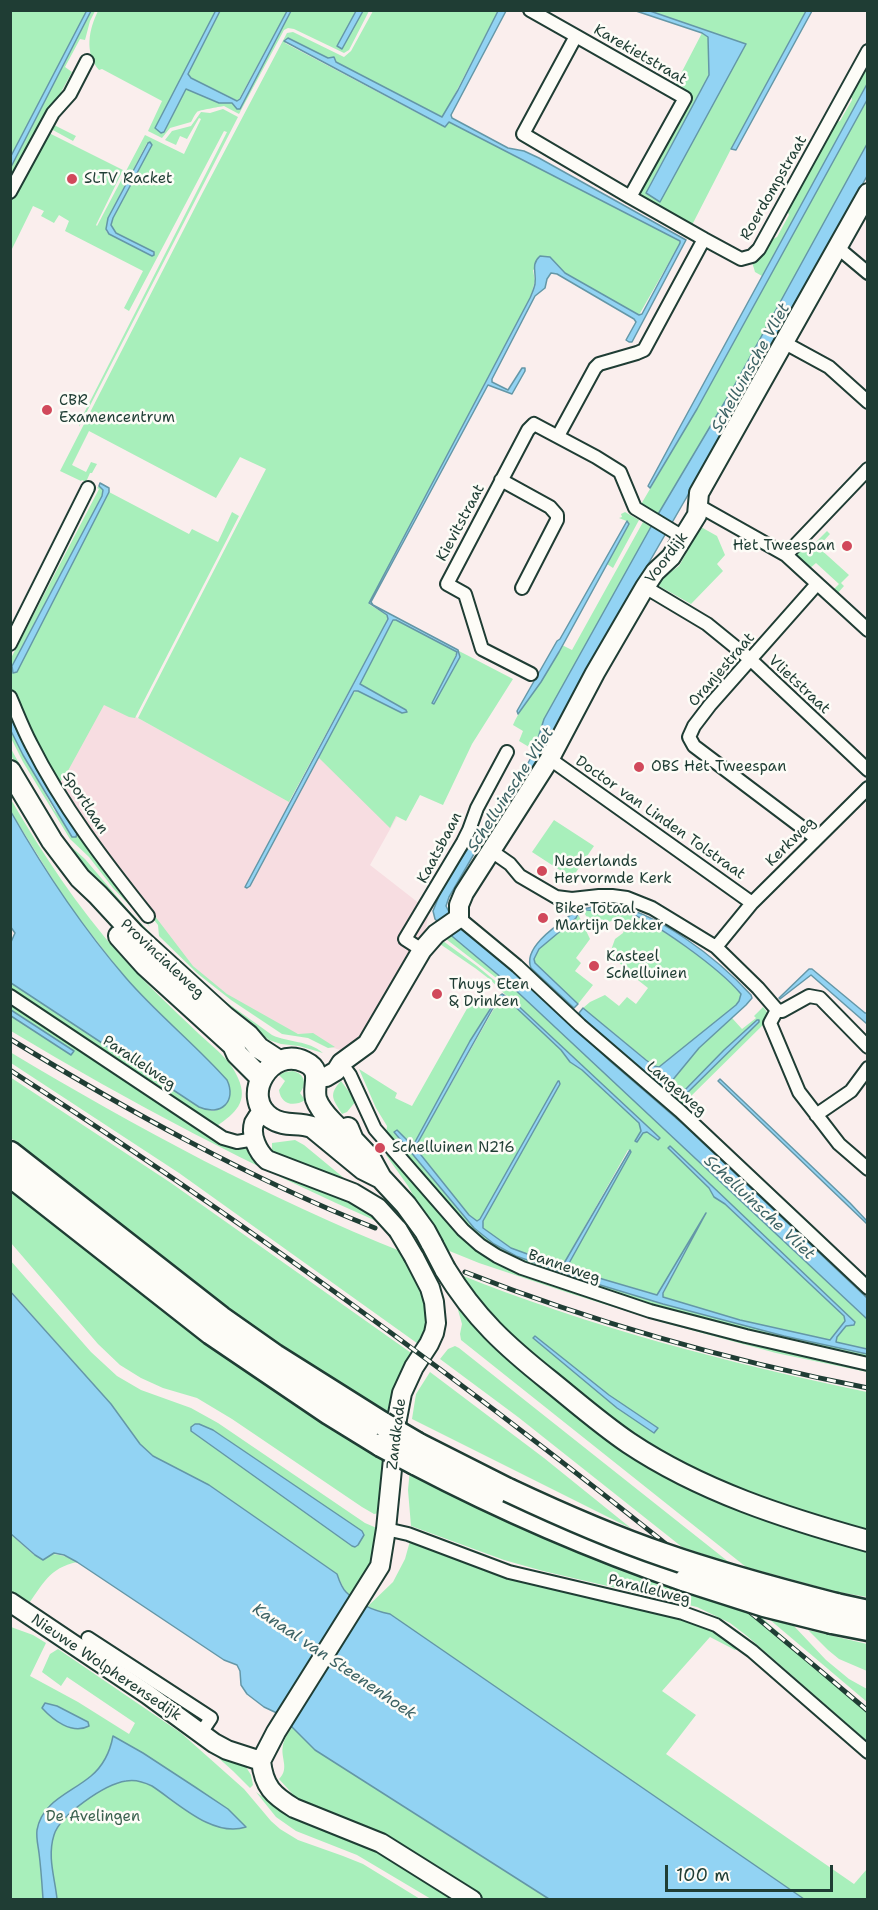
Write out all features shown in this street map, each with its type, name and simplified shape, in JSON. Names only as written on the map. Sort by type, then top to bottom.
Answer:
[{"type":"highway","points":[[10,1153],[221,1318],[382,1434],[416,1453],[504,1498],[834,1614],[867,1629]]},
{"type":"highway","points":[[10,1175],[211,1333],[329,1413],[382,1434]]},
{"type":"highway","points":[[834,1614],[867,1612]]},
{"type":"main road","name":"Provincialeweg","points":[[10,771],[52,841],[80,878],[134,934],[225,1017],[240,1040],[272,1065]]},
{"type":"main road","name":"Provincialeweg","points":[[240,1040],[237,1054],[272,1065]]},
{"type":"main road","points":[[273,1115],[304,1115],[321,1102],[326,1086],[313,1058],[297,1051],[272,1065],[258,1096],[273,1115],[288,1125],[312,1127],[363,1169],[381,1178]]},
{"type":"main road","points":[[321,1102],[349,1129],[353,1140],[370,1158],[381,1178],[406,1205],[425,1231],[462,1297],[501,1340],[585,1410],[629,1443],[681,1472],[738,1499],[795,1520],[867,1541]]},
{"type":"street","name":"Karekietstraat","points":[[530,10],[685,98],[630,197]]},
{"type":"street","name":"Karekietstraat","points":[[576,36],[523,134],[704,239]]},
{"type":"street","name":"Roerdompstraat","points":[[704,239],[741,259],[752,256],[759,249],[867,51]]},
{"type":"street","points":[[10,192],[53,113],[70,94],[87,62]]},
{"type":"street","name":"Voordijk","points":[[452,922],[464,893],[550,759],[595,672],[645,587],[655,572],[671,557],[678,534],[697,514],[699,493],[867,194]]},
{"type":"street","points":[[678,534],[635,508],[620,472],[558,436],[599,364],[644,350],[704,239]]},
{"type":"street","points":[[837,247],[867,273]]},
{"type":"street","points":[[785,343],[829,367],[867,402]]},
{"type":"street","name":"Kievitstraat","points":[[531,674],[482,649],[465,594],[447,584],[528,430],[534,424],[558,436]]},
{"type":"street","points":[[786,555],[867,469]]},
{"type":"street","points":[[501,480],[550,507],[557,515],[522,588]]},
{"type":"street","points":[[10,644],[88,488]]},
{"type":"street","points":[[699,506],[786,555],[867,630]]},
{"type":"street","name":"Oranjestraat","points":[[816,838],[694,746],[689,737],[694,726],[710,705],[817,584]]},
{"type":"street","name":"Vlietstraat","points":[[645,587],[707,624],[750,659],[867,770]]},
{"type":"street","name":"Sportlaan","points":[[10,697],[31,744],[61,796],[95,846],[148,916]]},
{"type":"street","name":"Kaatsbaan","points":[[422,950],[405,939],[466,836],[477,808],[507,753]]},
{"type":"street","name":"Doctor van Linden Tolstraat","points":[[550,759],[752,903]]},
{"type":"street","name":"Kerkweg","points":[[716,947],[752,903],[867,788]]},
{"type":"street","points":[[490,850],[510,864],[520,876],[548,894],[563,899],[599,896],[627,898],[652,908],[716,947],[777,1010],[782,1011],[810,996],[820,998],[867,1047]]},
{"type":"street","points":[[319,1069],[336,1071],[340,1063],[371,1038],[422,950],[429,941],[452,922]]},
{"type":"street","name":"Langeweg","points":[[452,922],[517,966],[627,1067],[680,1111],[867,1288]]},
{"type":"street","name":"Parallelweg","points":[[10,996],[223,1138],[237,1142],[255,1139]]},
{"type":"street","points":[[777,1010],[770,1023],[800,1092],[839,1144],[867,1169]]},
{"type":"street","name":"Banneweg","points":[[340,1063],[350,1075],[375,1129],[415,1172],[463,1230],[497,1256],[522,1268],[650,1311],[867,1364]]},
{"type":"street","points":[[816,1115],[851,1091],[867,1068]]},
{"type":"street","points":[[255,1139],[254,1123],[273,1115]]},
{"type":"street","name":"Zandkade","points":[[255,1139],[258,1149],[267,1160],[353,1193],[378,1208],[398,1230],[430,1288],[434,1302],[435,1323],[429,1344],[414,1367],[402,1393],[380,1566],[276,1732],[261,1761]]},
{"type":"street","name":"Parallelweg","points":[[386,1529],[408,1534],[509,1572],[683,1613],[716,1625],[752,1651],[867,1752]]},
{"type":"street","name":"Nieuwe Wolpherensedijk","points":[[10,1602],[227,1750],[261,1761]]},
{"type":"street","name":"Nieuwe Wolpherensedijk","points":[[88,1638],[211,1718],[201,1733]]},
{"type":"street","points":[[261,1761],[266,1782],[272,1793],[283,1801],[294,1808],[381,1844],[472,1899]]},
{"type":"shaded area","points":[[102,702],[138,718],[291,802],[316,755],[412,790],[370,865],[429,911],[424,938],[365,1038],[340,1050],[312,1035],[289,1033],[235,1001],[199,973],[177,949],[93,833],[61,782]]},
{"type":"green space","points":[[11,11],[87,11],[11,156]]},
{"type":"green space","points":[[91,11],[95,11],[85,40],[80,39],[65,67],[72,72],[11,184],[11,167]]},
{"type":"green space","points":[[98,11],[216,11],[155,128],[162,133],[186,89],[219,103],[232,103],[240,109],[291,11],[356,11],[338,46],[342,49],[363,11],[369,11],[349,50],[344,53],[294,29],[284,30],[239,114],[224,106],[199,111],[191,122],[170,128],[162,138],[148,131],[162,101],[102,69],[99,70],[94,63],[90,49],[90,33]]},
{"type":"green space","points":[[220,11],[287,11],[238,101],[191,78],[188,74]]},
{"type":"green space","points":[[373,11],[498,11],[443,117],[288,38],[285,43],[444,127],[449,122],[680,243],[639,315],[565,273],[553,260],[533,270],[535,281],[530,298],[369,603],[387,615],[388,619],[289,802],[138,718],[266,469],[240,457],[216,498],[89,431],[72,465],[86,472],[91,462],[97,464],[86,482],[60,471],[287,33],[293,32],[344,57],[351,51]]},
{"type":"green space","points":[[650,11],[806,11],[692,225],[644,198],[640,192],[689,96],[688,92],[675,85],[702,33],[708,37],[709,75],[647,190],[746,44]]},
{"type":"green space","points":[[867,64],[867,84],[762,276],[755,272],[752,262],[777,237],[789,215],[787,210],[836,122],[840,121],[852,100],[851,95]]},
{"type":"green space","points":[[867,100],[867,144],[733,388],[657,516],[640,506],[697,409]]},
{"type":"green space","points":[[223,109],[238,117],[79,427],[227,132],[224,131],[129,311],[124,308],[143,271],[65,231],[69,221],[59,215],[54,223],[41,216],[44,211],[33,206],[11,251],[11,199],[50,123],[76,136],[73,141],[51,129],[49,133],[123,170],[97,226],[145,135],[184,154],[201,119],[199,118],[187,139],[180,136],[176,145],[165,140],[172,131],[191,126],[201,112],[210,113]],"holes":[[[147,143],[152,145],[111,225],[116,233],[152,256],[106,231],[108,218]]]},
{"type":"green space","points":[[99,486],[103,490],[102,496],[12,666],[17,671],[109,492],[189,534],[192,529],[218,542],[232,512],[239,516],[135,718],[104,705],[64,778],[58,783],[12,692],[10,660]]},
{"type":"green space","points":[[625,512],[639,520],[613,568],[607,564],[629,524],[619,518]]},
{"type":"green space","points":[[643,522],[651,527],[544,719],[534,750],[519,741],[523,731],[513,725],[562,645],[572,650]]},
{"type":"green space","points":[[701,527],[717,536],[725,555],[717,564],[723,571],[691,604],[659,586],[662,578],[679,566]]},
{"type":"green space","points":[[827,531],[830,534],[818,547],[849,575],[841,583],[844,586],[836,595],[832,591],[839,584],[816,563],[809,569],[795,556],[795,551],[799,546],[806,552]]},
{"type":"green space","points":[[394,619],[457,652],[434,704],[460,657],[459,651],[513,679],[472,744],[443,805],[420,795],[406,821],[396,816],[390,828],[318,757],[353,693],[363,688],[360,683]]},
{"type":"green space","points":[[10,709],[150,927],[113,888],[89,857],[70,839],[11,738],[11,731],[54,810],[77,833],[27,753]]},
{"type":"green space","points":[[10,747],[66,842],[85,859],[130,912],[188,971],[215,994],[272,1035],[311,1046],[323,1053],[269,1040],[202,987],[129,916],[96,878],[75,861],[28,788],[11,755]]},
{"type":"green space","points":[[10,798],[61,880],[105,938],[149,986],[221,1054],[235,1071],[241,1086],[241,1100],[234,1111],[217,1126],[214,1127],[11,991],[11,983],[199,1107],[213,1111],[221,1108],[164,1017],[127,980],[68,904],[11,812]]},
{"type":"green space","points":[[554,820],[594,846],[572,878],[532,852]]},
{"type":"green space","points":[[148,907],[193,966],[227,994],[298,1034],[313,1033],[335,1047],[328,1048],[308,1038],[282,1034],[231,1000],[198,974],[159,936],[158,925],[146,910]]},
{"type":"green space","points":[[614,909],[645,921],[682,944],[717,970],[741,994],[736,1005],[659,1067],[654,1066],[583,1008],[605,995],[619,1006],[627,997],[636,1004],[648,988],[629,973],[610,953],[615,939],[623,933],[626,925],[612,921],[592,925],[583,911]]},
{"type":"green space","points":[[578,914],[590,939],[576,958],[581,963],[575,971],[593,985],[578,1004],[535,963],[534,959],[539,949]]},
{"type":"green space","points":[[449,932],[509,984],[867,1319],[867,1349],[836,1342],[837,1337],[846,1326],[854,1325],[670,1146],[709,1188],[714,1197],[725,1204],[844,1316],[845,1321],[830,1340],[740,1320],[663,1297],[706,1213],[658,1295],[568,1269],[568,1265],[631,1151],[628,1150],[563,1265],[560,1266],[511,1248],[482,1228],[483,1221],[560,1082],[477,1221],[469,1215],[417,1150],[417,1144],[500,998],[507,999],[561,1050],[570,1062],[582,1070],[639,1123],[641,1131],[635,1140],[637,1142],[643,1133],[647,1132],[658,1140],[660,1138],[491,981],[437,942],[443,941],[505,989],[506,987],[499,980],[446,939],[444,936]]},
{"type":"green space","points":[[473,998],[490,1009],[415,1142],[410,1143],[397,1131],[395,1134],[474,1228],[494,1244],[516,1256],[577,1278],[663,1304],[784,1336],[867,1354],[867,1361],[652,1307],[527,1266],[492,1249],[465,1225],[386,1134],[387,1126],[376,1108],[359,1069],[397,1093],[395,1098],[412,1106]]},
{"type":"green space","points":[[11,1002],[230,1147],[246,1149],[334,1192],[368,1212],[383,1224],[194,1134],[11,1031]]},
{"type":"green space","points":[[763,1007],[771,1017],[682,1105],[675,1103],[648,1081],[576,1016],[579,1013],[648,1077],[675,1097],[682,1098],[759,1020],[679,1095],[669,1085],[699,1048],[732,1018],[742,1029],[756,1018],[754,1016]]},
{"type":"green space","points":[[10,1052],[106,1108],[203,1160],[303,1209],[405,1253],[424,1293],[429,1317],[421,1346],[179,1173],[11,1063]]},
{"type":"green space","points":[[293,1071],[300,1074],[304,1080],[300,1093],[305,1100],[292,1104],[285,1102],[280,1095],[279,1090],[285,1081],[279,1075]]},
{"type":"green space","points":[[10,1077],[171,1183],[414,1355],[391,1415],[243,1318],[11,1138]]},
{"type":"green space","points":[[341,1081],[356,1101],[347,1112],[342,1114],[333,1097],[334,1090]]},
{"type":"green space","points":[[295,1140],[356,1188],[280,1158],[272,1151],[272,1143]]},
{"type":"green space","points":[[390,1152],[456,1232],[499,1262],[867,1368],[867,1372],[776,1353],[658,1321],[479,1263],[442,1248],[408,1186],[386,1155]]},
{"type":"green space","points":[[10,1188],[235,1363],[298,1405],[386,1456],[379,1513],[374,1514],[362,1507],[197,1398],[163,1388],[120,1365],[98,1344],[11,1243]]},
{"type":"green space","points":[[10,1260],[91,1352],[117,1376],[141,1390],[191,1408],[218,1423],[365,1523],[379,1529],[372,1563],[353,1597],[345,1591],[337,1574],[209,1485],[153,1457],[140,1444],[111,1404],[11,1291]],"holes":[[[199,1424],[213,1430],[361,1531],[355,1547],[191,1431]]]},
{"type":"green space","points":[[456,1273],[557,1310],[659,1342],[763,1369],[867,1392],[867,1534],[722,1485],[632,1436],[504,1333]]},
{"type":"green space","points":[[461,1308],[620,1444],[867,1548],[867,1597],[838,1592],[746,1567],[461,1340],[462,1324],[458,1310]]},
{"type":"green space","points":[[455,1346],[730,1563],[682,1547],[518,1417],[440,1359],[448,1349]]},
{"type":"green space","points":[[430,1372],[544,1458],[632,1529],[412,1419],[416,1394]]},
{"type":"green space","points":[[410,1469],[746,1604],[867,1709],[867,1741],[747,1636],[730,1623],[697,1607],[504,1560],[411,1526],[408,1490]]},
{"type":"green space","points":[[10,1534],[34,1555],[57,1554],[77,1562],[53,1573],[42,1584],[27,1606],[11,1595]]},
{"type":"green space","points":[[410,1541],[708,1625],[741,1647],[735,1650],[710,1637],[662,1691],[696,1715],[666,1754],[854,1884],[867,1869],[867,1899],[804,1899],[390,1614],[377,1612],[368,1606],[393,1582],[405,1559]]},
{"type":"green space","points":[[769,1619],[794,1626],[826,1660],[849,1679],[867,1689],[867,1702]]},
{"type":"green space","name":"De Avelingen","points":[[11,1627],[33,1635],[46,1643],[30,1676],[78,1702],[129,1734],[135,1723],[67,1677],[61,1686],[42,1672],[50,1654],[58,1649],[181,1733],[244,1789],[280,1829],[298,1840],[363,1864],[420,1899],[11,1900]]},
{"type":"green space","points":[[808,1630],[867,1644],[867,1671],[839,1659]]},
{"type":"green space","points":[[292,1727],[315,1750],[549,1899],[482,1899],[387,1841],[297,1799],[279,1779],[284,1771],[282,1750]]},
{"type":"green space","points":[[204,1745],[246,1767],[253,1785],[250,1788]]},
{"type":"green space","points":[[256,1792],[286,1811],[368,1845],[463,1899],[431,1899],[357,1855],[296,1831],[276,1817]]},
{"type":"water","points":[[87,10],[91,11],[11,167],[11,156]]},
{"type":"water","points":[[216,10],[220,11],[188,74],[191,78],[237,101],[287,11],[291,11],[240,109],[232,103],[219,103],[186,89],[164,132],[161,133],[155,128]]},
{"type":"water","points":[[356,11],[363,11],[342,49],[337,46]]},
{"type":"water","points":[[498,11],[506,11],[451,115],[452,118],[508,148],[524,151],[539,158],[686,240],[632,342],[626,340],[636,322],[634,319],[557,274],[551,273],[545,288],[535,296],[492,382],[508,390],[522,368],[525,368],[525,371],[512,394],[488,385],[371,602],[458,650],[460,657],[434,704],[432,703],[457,652],[393,620],[360,684],[407,712],[402,713],[354,691],[247,888],[245,887],[388,619],[387,615],[369,603],[530,298],[535,284],[537,259],[540,256],[550,257],[565,273],[639,315],[642,314],[680,243],[449,122],[445,127],[284,41],[288,38],[328,58],[334,57],[336,62],[442,117]]},
{"type":"water","points":[[636,11],[650,11],[746,44],[660,202],[646,193],[709,75],[708,37]]},
{"type":"water","points":[[806,11],[812,11],[736,150],[731,149]]},
{"type":"water","points":[[867,84],[867,100],[697,409],[650,488],[648,486]]},
{"type":"water","points":[[150,142],[152,145],[111,225],[116,233],[154,252],[152,256],[109,234],[106,229],[108,218]]},
{"type":"water","name":"Schelluinsche Vliet","points":[[867,144],[867,176],[775,344],[579,684],[539,759],[505,812],[474,854],[446,906],[456,926],[468,933],[509,967],[611,1062],[684,1125],[867,1298],[867,1319],[509,984],[453,937],[435,919],[433,911],[441,891],[457,865],[518,781],[533,754],[544,719],[657,516],[733,388]]},
{"type":"water","points":[[100,483],[109,488],[109,492],[17,672],[13,673],[12,666],[102,496],[103,490],[99,486]]},
{"type":"water","points":[[627,521],[629,524],[559,652],[518,714],[517,711]]},
{"type":"water","points":[[10,717],[43,780],[77,833],[76,837],[72,837],[23,755],[11,731]]},
{"type":"water","points":[[11,812],[64,898],[110,959],[163,1017],[227,1080],[230,1094],[225,1105],[214,1110],[199,1107],[11,983],[11,942],[15,933],[10,926]]},
{"type":"water","points":[[607,904],[646,916],[685,938],[721,966],[751,995],[752,998],[746,1005],[699,1048],[669,1087],[680,1095],[724,1050],[757,1020],[759,1022],[682,1098],[662,1088],[632,1064],[579,1013],[583,1008],[646,1060],[659,1067],[736,1005],[741,994],[703,959],[651,924],[623,911],[583,909]]},
{"type":"water","points":[[575,912],[578,914],[576,918],[539,949],[534,959],[535,963],[578,1004],[574,1008],[531,968],[530,960],[532,952],[544,936]]},
{"type":"water","points":[[809,969],[812,969],[867,1013],[867,1024],[811,975],[779,998]]},
{"type":"water","points":[[502,994],[512,1000],[660,1138],[658,1140],[647,1132],[643,1133],[637,1142],[635,1141],[641,1131],[639,1123],[582,1070],[570,1062],[561,1050],[507,999],[502,997],[497,1001],[417,1144],[417,1150],[469,1215],[477,1221],[480,1219],[559,1081],[560,1084],[483,1221],[483,1228],[511,1248],[560,1266],[563,1265],[630,1150],[631,1152],[568,1265],[568,1269],[657,1295],[706,1213],[663,1293],[663,1297],[740,1320],[830,1340],[845,1321],[844,1316],[725,1204],[714,1197],[709,1188],[668,1148],[670,1146],[855,1322],[854,1325],[846,1326],[837,1337],[836,1342],[867,1349],[867,1354],[784,1336],[663,1304],[577,1278],[516,1256],[494,1244],[474,1228],[394,1132],[397,1130],[410,1143],[415,1142],[470,1041],[498,997]]},
{"type":"water","points":[[11,1010],[74,1051],[71,1055],[11,1016]]},
{"type":"water","points":[[720,1079],[850,1203],[867,1221],[867,1224],[718,1081]]},
{"type":"water","name":"Kanaal van Steenenhoek","points":[[10,1291],[111,1404],[140,1444],[153,1456],[209,1485],[337,1574],[345,1590],[356,1600],[373,1609],[390,1614],[804,1899],[549,1899],[315,1750],[279,1714],[264,1707],[247,1694],[241,1685],[237,1665],[224,1660],[77,1562],[54,1553],[43,1560],[35,1555],[11,1534]]},
{"type":"water","points":[[535,1336],[609,1395],[658,1428],[654,1433],[617,1408],[533,1338]]},
{"type":"water","points":[[195,1424],[213,1430],[362,1531],[364,1535],[358,1545],[352,1546],[191,1431],[191,1427]]},
{"type":"water","points":[[45,1703],[57,1706],[88,1722],[89,1726],[76,1729],[63,1725],[42,1708]]},
{"type":"water","points":[[113,1736],[228,1809],[246,1827],[221,1828],[209,1823],[143,1782],[129,1780],[117,1783],[84,1802],[58,1827],[51,1851],[57,1899],[43,1899],[37,1836],[40,1820],[58,1798],[83,1782],[99,1768],[108,1753]]},
{"type":"railway","points":[[10,1039],[143,1117],[235,1165],[281,1188],[375,1228]]},
{"type":"railway","points":[[10,1070],[232,1219],[449,1376],[661,1540],[868,1711]]},
{"type":"railway","points":[[465,1272],[564,1308],[664,1339],[766,1366],[868,1388]]},
{"type":"place","name":"SLTV Racket","points":[[72,179]]},
{"type":"place","name":"CBR Examencentrum","points":[[47,410]]},
{"type":"place","name":"Het Tweespan","points":[[847,546]]},
{"type":"place","name":"OBS Het Tweespan","points":[[639,767]]},
{"type":"place","name":"Nederlands Hervormde Kerk","points":[[542,871]]},
{"type":"place","name":"Bike Totaal Martijn Dekker","points":[[543,918]]},
{"type":"place","name":"Kasteel Schelluinen","points":[[594,966]]},
{"type":"place","name":"Thuys Eten & Drinken","points":[[437,994]]},
{"type":"place","name":"Schelluinen N216","points":[[380,1148]]}]
